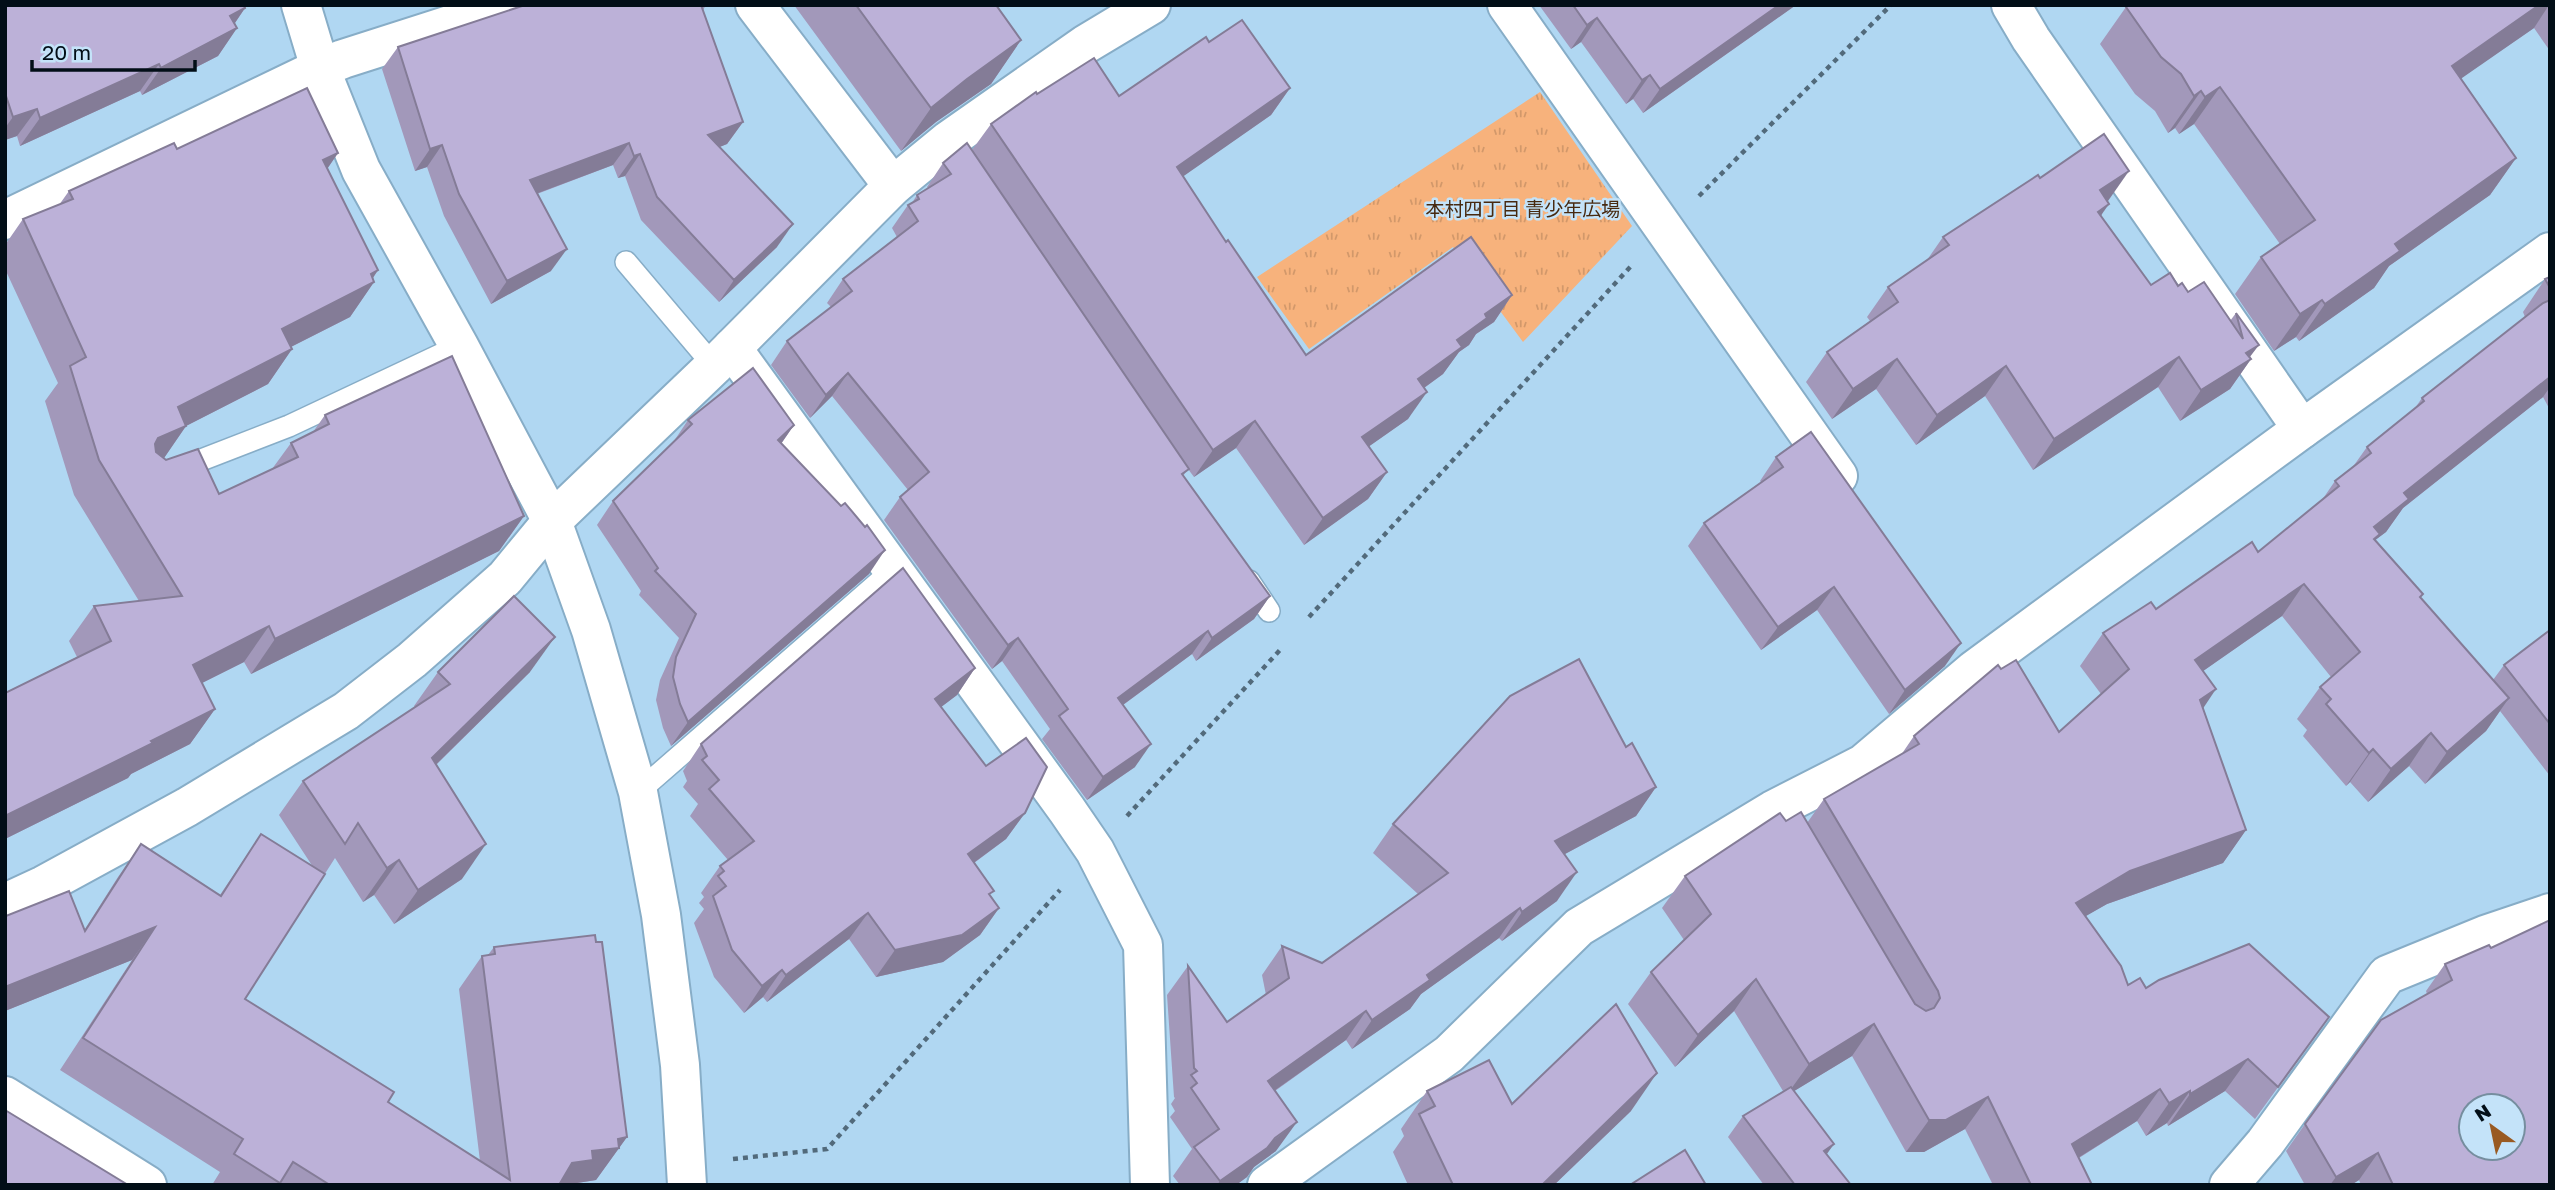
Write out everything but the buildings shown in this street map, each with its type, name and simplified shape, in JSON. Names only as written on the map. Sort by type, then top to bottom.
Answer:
[{"type":"street","points":[[300,5],[320,68],[361,170],[552,521],[591,630],[638,793],[663,928],[680,1065],[687,1185]]},
{"type":"street","points":[[5,220],[320,68],[512,5]]},
{"type":"street","points":[[755,5],[892,186]]},
{"type":"street","points":[[5,903],[44,885],[187,807],[346,711],[412,660],[505,578],[552,521],[723,357],[892,186],[956,151],[1086,44],[1151,5]]},
{"type":"street","points":[[1507,5],[1857,503]]},
{"type":"street","points":[[2011,5],[2031,39],[2302,429]]},
{"type":"street","points":[[1267,1185],[1449,1054],[1579,927],[1780,822],[1863,764],[1974,670],[2550,251]]},
{"type":"street","points":[[723,357],[893,570],[1095,851],[1143,945],[1150,1185]]},
{"type":"street","points":[[1951,637],[1974,670]]},
{"type":"street","points":[[2229,1185],[2265,1143],[2387,975],[2485,935],[2550,913]]},
{"type":"street","points":[[5,1096],[147,1185]]},
{"type":"lane","points":[[626,262],[723,357]]},
{"type":"lane","points":[[155,478],[289,426],[459,346]]},
{"type":"lane","points":[[1237,565],[1269,611]]},
{"type":"lane","points":[[638,793],[893,570]]},
{"type":"path","points":[[1300,627],[1664,230],[1891,5]]},
{"type":"path","points":[[732,1159],[827,1149],[1281,648]]},
{"type":"green space","name":"本村四丁目 青少年広場","points":[[1540,92],[1632,226],[1523,342],[1453,247],[1309,349],[1257,277]]}]
